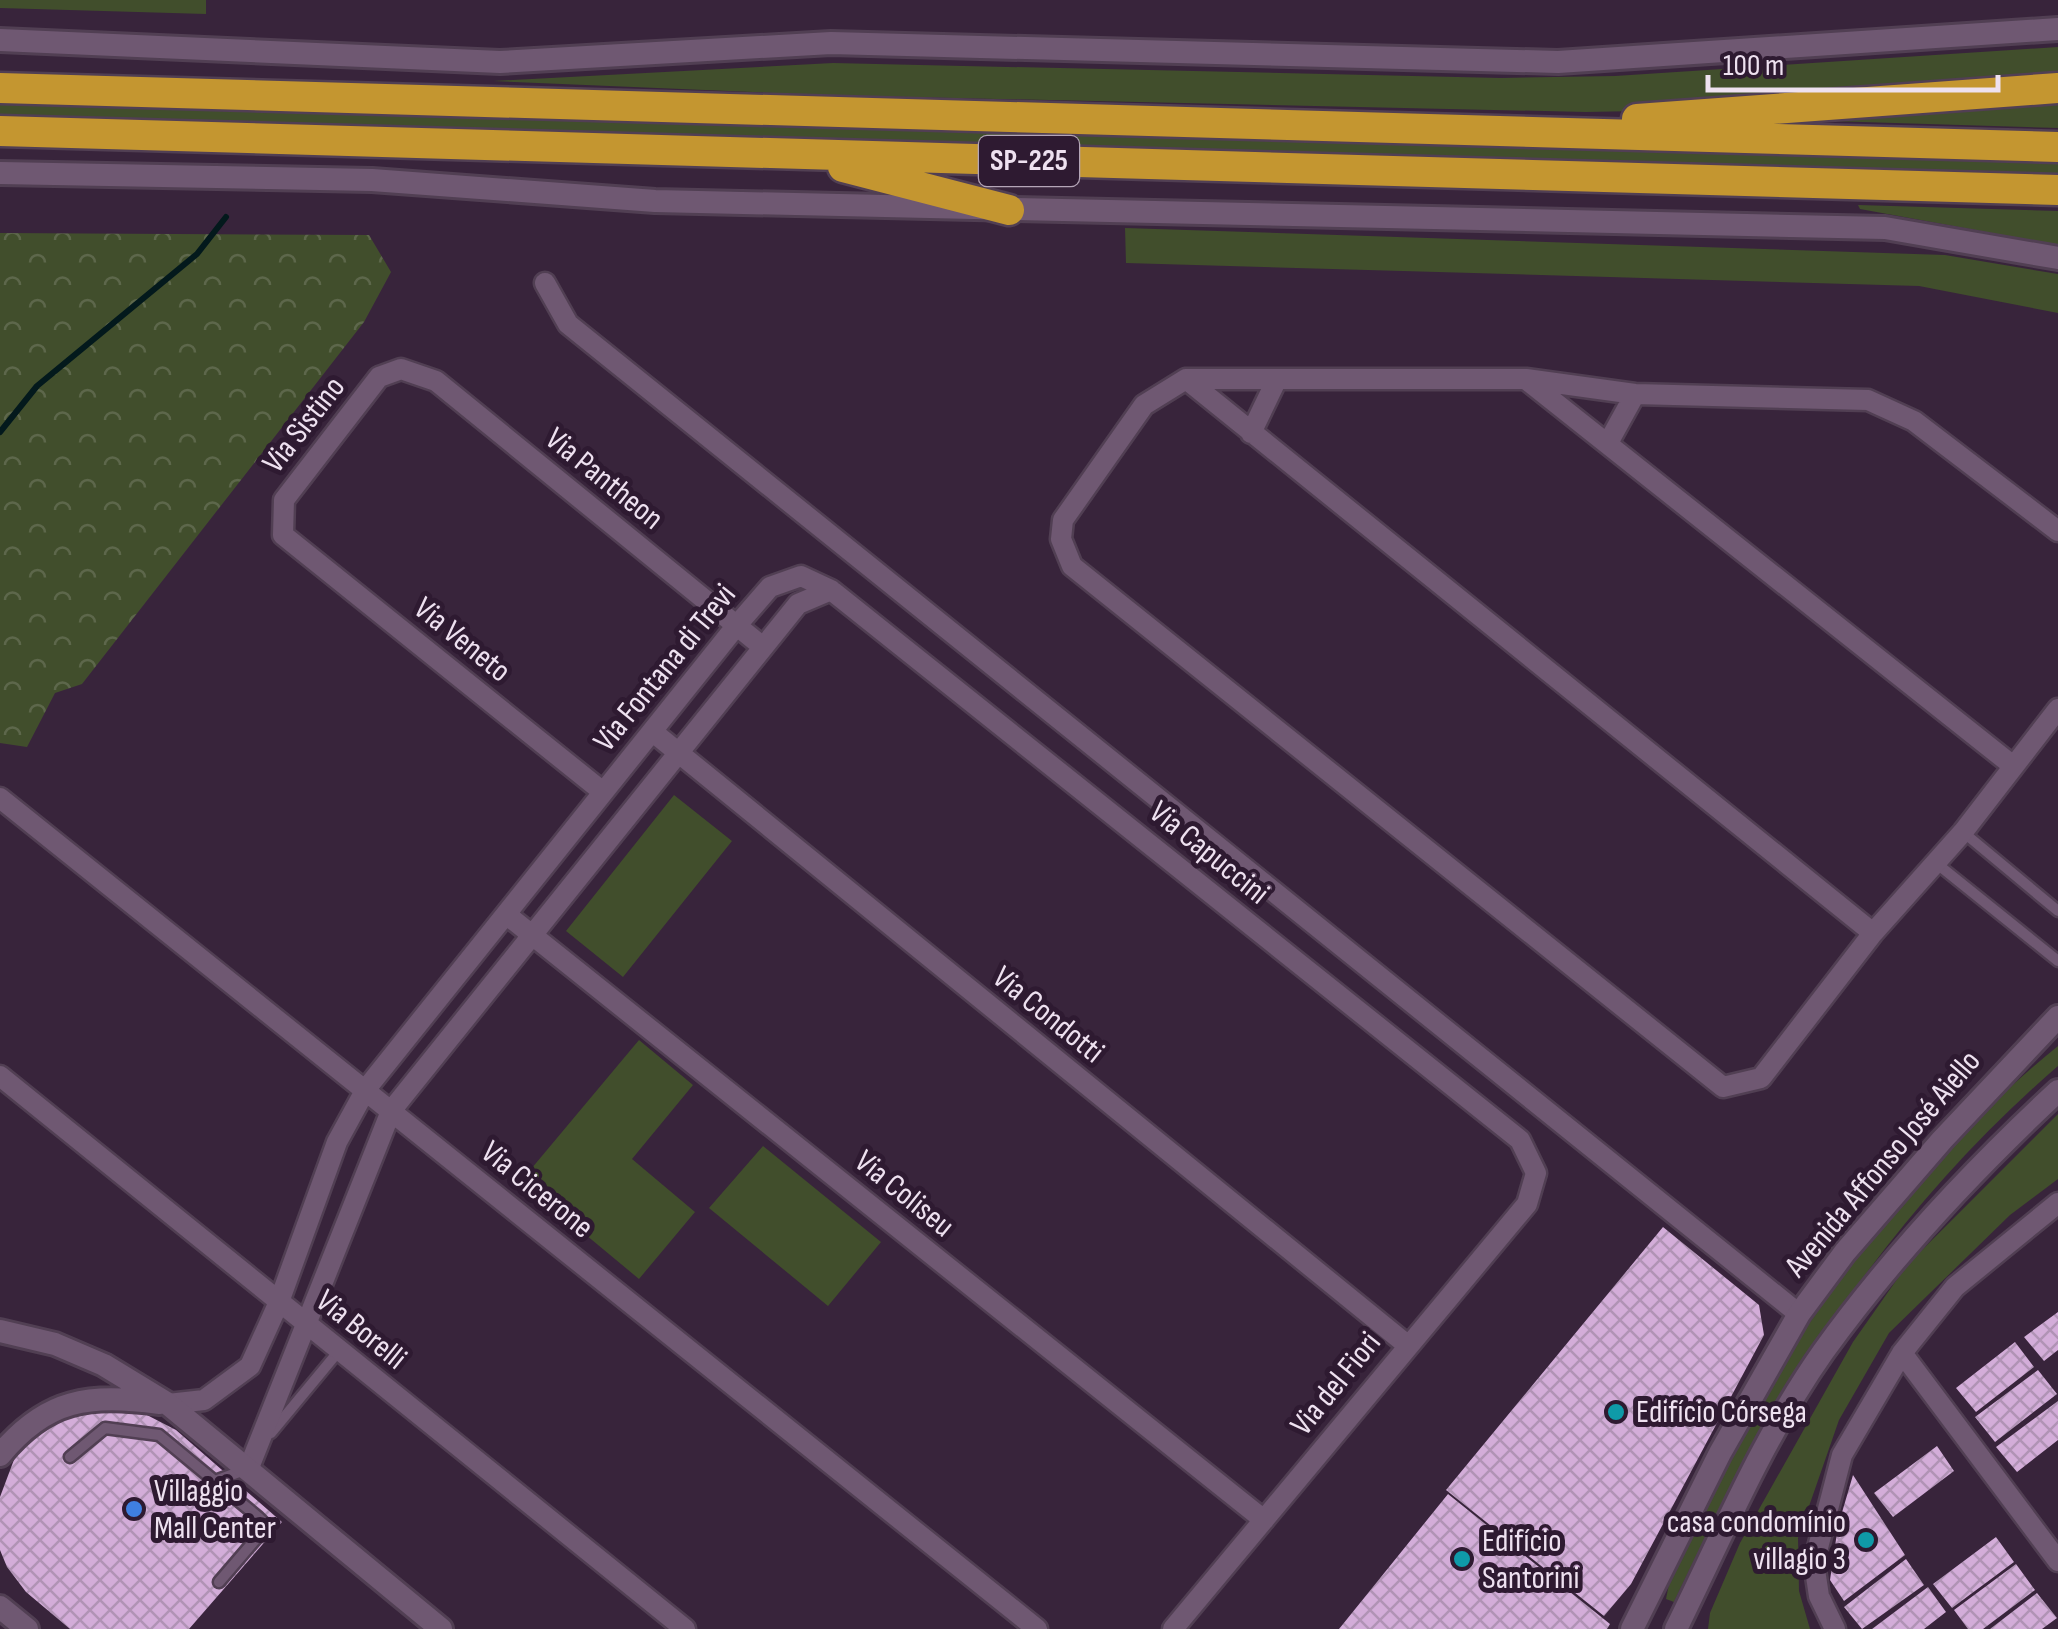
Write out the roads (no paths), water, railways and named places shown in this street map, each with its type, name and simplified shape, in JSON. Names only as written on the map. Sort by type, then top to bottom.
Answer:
[{"type":"highway","name":"SP-225","points":[[0,88],[2058,146]]},
{"type":"highway","points":[[1534,131],[1708,110],[2058,88]]},
{"type":"highway","name":"SP-225","points":[[0,131],[2058,190]]},
{"type":"highway","points":[[792,154],[1010,210]]},
{"type":"street","points":[[0,40],[500,62],[832,44],[1558,62],[2058,29]]},
{"type":"street","points":[[0,173],[372,180],[655,200],[1884,228],[2058,258]]},
{"type":"street","points":[[544,282],[568,324],[1799,1314]]},
{"type":"street","name":"Via Sistino","points":[[283,535],[284,500],[379,377],[400,369]]},
{"type":"street","name":"Via Pantheon","points":[[400,369],[436,381],[763,647]]},
{"type":"street","points":[[1526,379],[2012,765]]},
{"type":"street","points":[[2058,530],[1914,421],[1884,405],[1851,398],[1635,394],[1526,379],[1186,380],[1144,406],[1063,520],[1061,539],[1072,566],[1724,1086],[1761,1078],[1874,933],[1963,832],[2058,708]]},
{"type":"street","points":[[1186,380],[1874,933]]},
{"type":"street","points":[[1251,432],[1276,381]]},
{"type":"street","points":[[1608,443],[1635,394]]},
{"type":"street","name":"Via Veneto","points":[[283,535],[603,792]]},
{"type":"street","name":"Via Fontana di Trevi","points":[[168,1404],[204,1400],[250,1366],[280,1302],[337,1142],[366,1089],[737,625],[770,587],[801,576],[832,590]]},
{"type":"street","name":"Via Fontana di Trevi","points":[[250,1472],[391,1111],[798,604],[832,590]]},
{"type":"street","name":"Via Capuccini","points":[[832,590],[1520,1140],[1536,1173]]},
{"type":"street","name":"Via Condotti","points":[[653,732],[1406,1344]]},
{"type":"street","name":"Via Cicerone","points":[[0,798],[1037,1629]]},
{"type":"street","name":"Via Coliseu","points":[[508,915],[1264,1520]]},
{"type":"street","name":"Avenida Affonso José Aiello","points":[[1636,1622],[1720,1453],[1799,1314],[1845,1252],[1942,1140],[2058,1018]]},
{"type":"street","name":"Via Borelli","points":[[0,1076],[685,1629]]},
{"type":"street","points":[[1676,1629],[1766,1446],[1822,1354],[1896,1258],[1985,1158],[2058,1091]]},
{"type":"street","name":"Via del Fiori","points":[[1173,1629],[1406,1344],[1527,1204],[1536,1173]]},
{"type":"street","points":[[1835,1629],[1819,1596],[1814,1563],[1842,1455],[1902,1354],[1955,1286],[2058,1203]]},
{"type":"street","points":[[0,1331],[55,1344],[104,1365],[168,1404],[441,1629]]},
{"type":"street","points":[[1902,1354],[2058,1560]]},
{"type":"street","points":[[0,1455],[22,1428],[62,1405],[109,1396],[168,1404]]},
{"type":"street","points":[[0,1607],[27,1629]]},
{"type":"street","points":[[1636,1622],[1668,1629]]},
{"type":"lane","points":[[1963,832],[2058,912]]},
{"type":"lane","points":[[1936,863],[2058,961]]},
{"type":"lane","points":[[215,1482],[250,1472],[270,1433],[338,1352]]},
{"type":"lane","points":[[70,1458],[106,1428],[149,1430],[268,1526],[219,1582]]},
{"type":"waterway","points":[[0,432],[37,386],[197,254],[226,217]]},
{"type":"place","name":"Edifício Córsega","points":[[1616,1412]]},
{"type":"place","name":"Villaggio Mall Center","points":[[134,1509]]},
{"type":"place","name":"casa condomínio villagio 3","points":[[1866,1540]]},
{"type":"place","name":"Edifício Santorini","points":[[1462,1559]]}]
